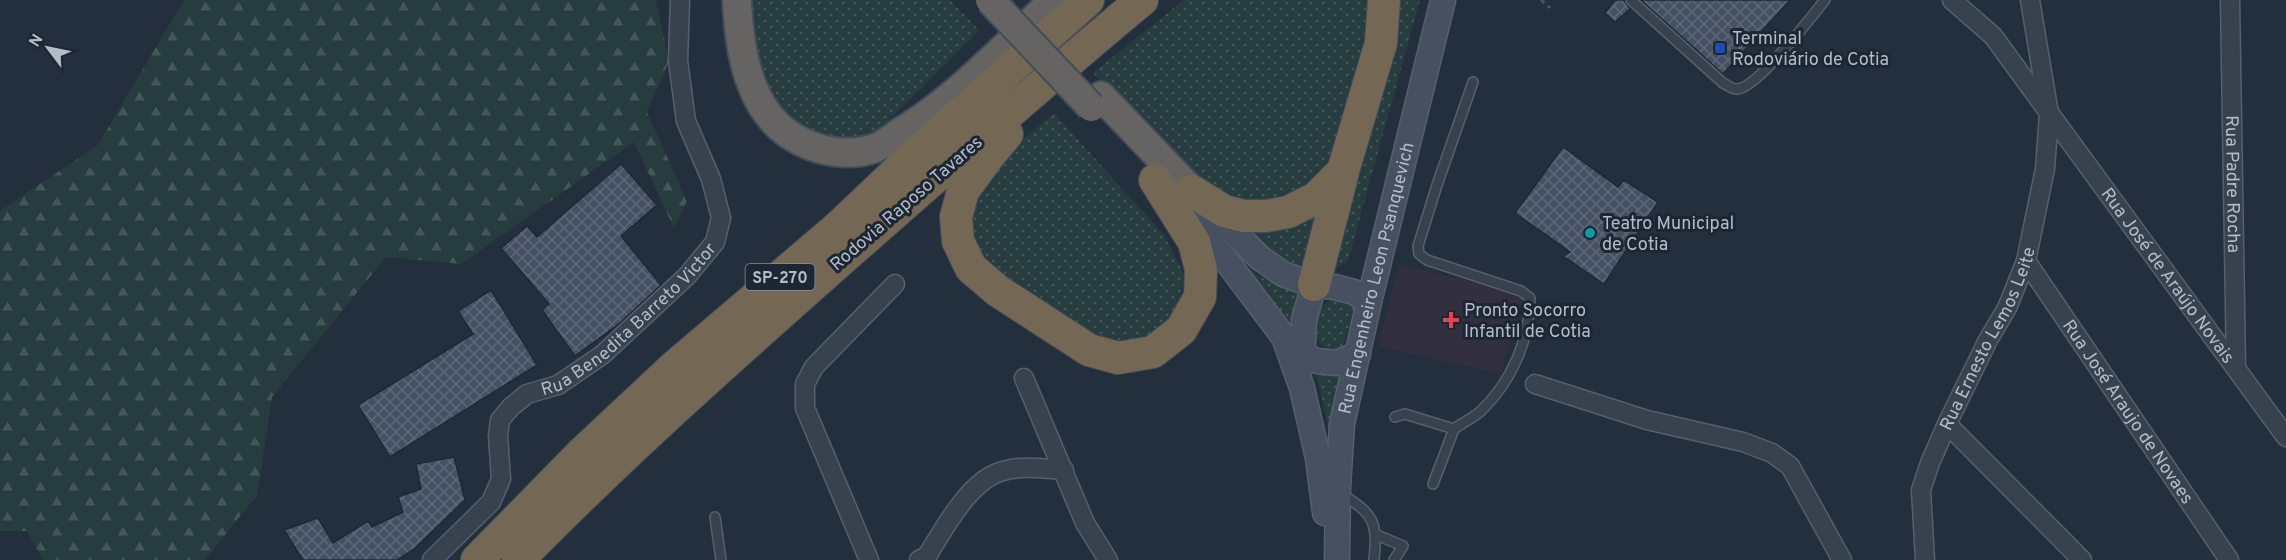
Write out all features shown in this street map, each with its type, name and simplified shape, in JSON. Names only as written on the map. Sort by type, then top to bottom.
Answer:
[{"type":"highway","points":[[737,0],[742,47],[753,91],[771,120],[787,134],[804,144],[847,153],[873,149],[928,115]]},
{"type":"highway","points":[[990,0],[1192,190],[1224,211],[1244,216],[1266,216],[1288,212],[1316,198],[1343,171]]},
{"type":"highway","points":[[1009,0],[1096,102],[1155,180],[1194,242],[1201,269],[1200,297],[1181,330],[1153,352],[1118,358],[1089,350],[998,291],[971,268],[958,242],[956,217],[963,191],[991,153],[1037,99],[1053,75]]},
{"type":"highway","points":[[674,367],[797,242],[928,115],[1054,0]]},
{"type":"highway","name":"Rodovia Raposo Tavares","points":[[477,560],[581,454],[674,367],[836,229],[913,156],[1088,0]]},
{"type":"highway","name":"Rodovia Raposo Tavares","points":[[518,560],[637,444],[792,303],[1142,0]]},
{"type":"highway","points":[[1314,285],[1343,171],[1380,43],[1384,0]]},
{"type":"highway","points":[[455,560],[538,480],[581,454]]},
{"type":"main road","name":"Rua Engenheiro Leon Psanquevich","points":[[1337,560],[1342,424],[1369,302],[1443,0]]},
{"type":"main road","points":[[1155,180],[1225,259],[1283,336],[1301,354],[1317,361],[1337,363],[1358,354]]},
{"type":"main road","points":[[1192,190],[1260,258],[1283,274],[1314,285],[1354,291],[1369,302]]},
{"type":"main road","points":[[1302,388],[1301,354],[1304,320],[1314,285]]},
{"type":"main road","points":[[1283,336],[1302,388]]},
{"type":"main road","name":"Rua Engenheiro Leon Psanquevich","points":[[1302,388],[1318,458],[1331,560]]},
{"type":"street","name":"Rua Benedita Barreto Victor","points":[[432,560],[491,502],[501,479],[498,436],[500,420],[511,406],[527,394],[558,385],[602,355],[687,276],[715,242],[721,218],[711,179],[686,121],[678,61],[680,0]]},
{"type":"street","name":"Rua José de Araújo Novais","points":[[1952,0],[1993,36],[2286,437]]},
{"type":"street","points":[[2030,0],[2049,114]]},
{"type":"street","name":"Rua Padre Rocha","points":[[2230,0],[2236,368]]},
{"type":"street","name":"Rua Ernesto Lemos Leite","points":[[1925,560],[1921,490],[1929,463],[1988,340],[2007,308],[2026,261],[2045,169],[2049,114]]},
{"type":"street","name":"Rua José Araujo de Novaes","points":[[2026,261],[2229,560]]},
{"type":"street","points":[[869,560],[805,408],[805,384],[814,367],[895,284]]},
{"type":"street","points":[[1024,378],[1085,523],[1108,560]]},
{"type":"street","points":[[1535,384],[1647,420],[1743,442],[1772,453],[1790,466],[1842,560]]},
{"type":"street","points":[[1947,424],[2082,560]]},
{"type":"street","points":[[925,559],[974,488],[1002,471],[1064,470]]},
{"type":"lane","points":[[1631,0],[1723,83],[1735,89],[1748,86],[1771,64],[1825,0]]},
{"type":"lane","points":[[1433,484],[1454,429],[1479,412],[1501,389],[1518,358],[1530,318],[1530,298],[1521,291],[1427,260],[1419,254],[1418,246],[1437,185],[1473,82]]},
{"type":"lane","points":[[1395,417],[1405,414],[1454,429]]},
{"type":"lane","points":[[1338,492],[1370,516],[1377,535],[1374,560]]},
{"type":"lane","points":[[715,517],[721,560]]},
{"type":"lane","points":[[1377,535],[1403,546],[1394,560]]},
{"type":"path","points":[[1541,0],[1550,8]]},
{"type":"shaded area","name":"Pronto Socorro Infantil de Cotia","points":[[1399,264],[1524,295],[1501,374],[1378,346]]},
{"type":"green space","points":[[184,0],[656,0],[669,61],[647,112],[687,201],[674,228],[634,142],[461,264],[386,257],[272,397],[257,495],[205,560],[43,560],[27,531],[0,531],[0,211],[98,145]]},
{"type":"green space","points":[[749,0],[950,0],[979,30],[874,135],[839,142],[815,137],[764,96]]},
{"type":"green space","points":[[1184,0],[1367,0],[1369,6],[1366,37],[1330,162],[1302,186],[1272,200],[1236,204],[1197,183],[1093,73]]},
{"type":"green space","points":[[1392,0],[1420,0],[1348,261],[1327,274]]},
{"type":"green space","points":[[1054,113],[1165,236],[1184,275],[1178,311],[1158,332],[1139,343],[1116,345],[1089,340],[979,265],[966,217],[979,187],[1006,154]]},
{"type":"green space","points":[[1328,198],[1308,271],[1293,271],[1249,240],[1249,224]]},
{"type":"green space","points":[[1234,259],[1262,278],[1300,288],[1288,330]]},
{"type":"green space","points":[[1336,297],[1358,305],[1342,347],[1331,351],[1315,337],[1314,328],[1319,308]]},
{"type":"green space","points":[[1315,366],[1339,376],[1329,431]]},
{"type":"building","points":[[1615,0],[1624,0],[1630,9],[1615,22],[1605,13]]},
{"type":"building","name":"Terminal Rodoviário de Cotia","points":[[1641,0],[1790,0],[1723,74]]},
{"type":"building","name":"Teatro Municipal de Cotia","points":[[1563,147],[1618,187],[1624,180],[1658,202],[1604,284],[1563,256],[1570,252],[1515,213]]},
{"type":"building","points":[[621,164],[657,205],[621,236],[661,285],[620,323],[575,356],[542,310],[549,304],[501,248],[527,226],[537,237]]},
{"type":"building","points":[[491,290],[537,365],[390,457],[358,405],[473,334],[458,311]]},
{"type":"building","points":[[454,457],[465,500],[414,549],[397,560],[303,560],[284,530],[318,518],[333,543],[368,521],[372,527],[403,512],[398,497],[421,489],[416,464]]},
{"type":"place","name":"Terminal Rodoviário de Cotia","points":[[1720,48]]},
{"type":"place","name":"Teatro Municipal de Cotia","points":[[1590,233]]},
{"type":"place","name":"Pronto Socorro Infantil de Cotia","points":[[1451,320]]}]
